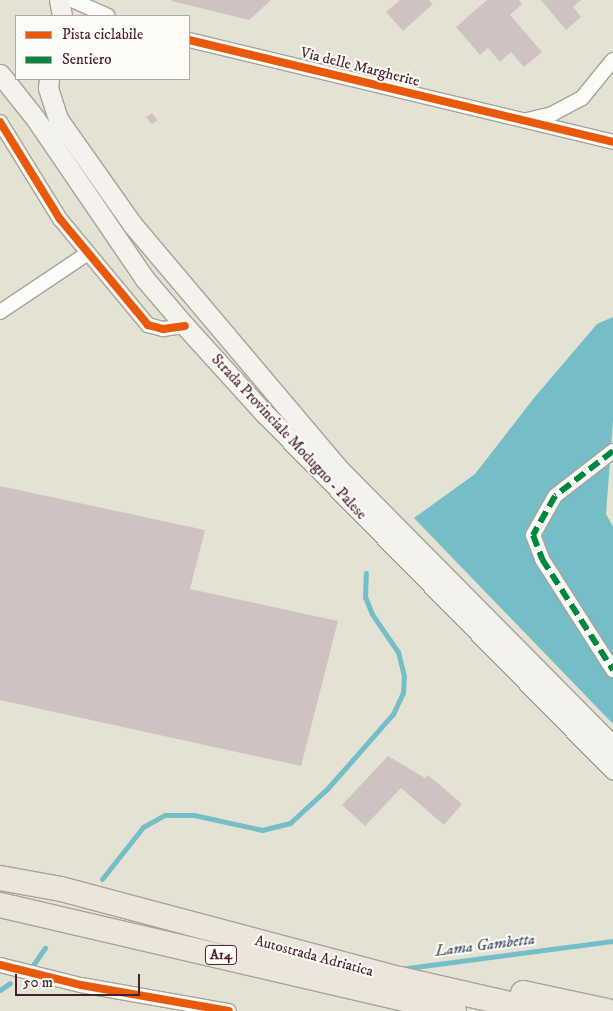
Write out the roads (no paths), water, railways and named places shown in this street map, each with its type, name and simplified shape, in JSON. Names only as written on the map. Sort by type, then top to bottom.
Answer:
[{"type":"highway","name":"Autostrada Adriatica","points":[[0,878],[61,889],[365,970],[401,975]]},
{"type":"highway","name":"Autostrada Adriatica","points":[[0,905],[448,1010]]},
{"type":"highway","name":"A14","points":[[401,975],[542,1011]]},
{"type":"highway","name":"A14","points":[[401,975],[435,975],[607,1011]]},
{"type":"main road","points":[[59,0],[62,15]]},
{"type":"main road","points":[[0,66],[15,69]]},
{"type":"main road","name":"Strada Provinciale Modugno - Palese","points":[[0,74],[35,118],[144,278],[185,326],[264,414],[613,770]]},
{"type":"main road","name":"Strada Provinciale Modugno - Palese","points":[[49,80],[48,88],[58,119],[132,224],[338,468],[613,746]]},
{"type":"street","points":[[72,0],[106,15]]},
{"type":"street","name":"Via delle Margherite","points":[[190,40],[613,142]]},
{"type":"street","points":[[524,120],[552,114],[582,98],[606,72],[613,60]]},
{"type":"street","points":[[0,122],[60,219],[148,325],[163,330],[185,326]]},
{"type":"street","points":[[0,312],[88,253]]},
{"type":"street","points":[[613,451],[555,496],[533,535],[542,559],[613,670]]},
{"type":"street","points":[[0,965],[81,985],[229,1011]]},
{"type":"water","points":[[613,317],[613,421],[606,514],[613,527],[613,724],[414,518],[475,474],[534,398],[597,324]]},
{"type":"waterway","points":[[102,879],[143,827],[165,815],[194,815],[262,830],[290,823],[327,789],[393,714],[403,693],[404,676],[398,652],[372,614],[365,597],[366,573]]},
{"type":"waterway","name":"Lama Gambetta","points":[[400,969],[613,941]]},
{"type":"waterway","points":[[33,965],[45,948]]},
{"type":"waterway","points":[[0,990],[10,983]]}]
